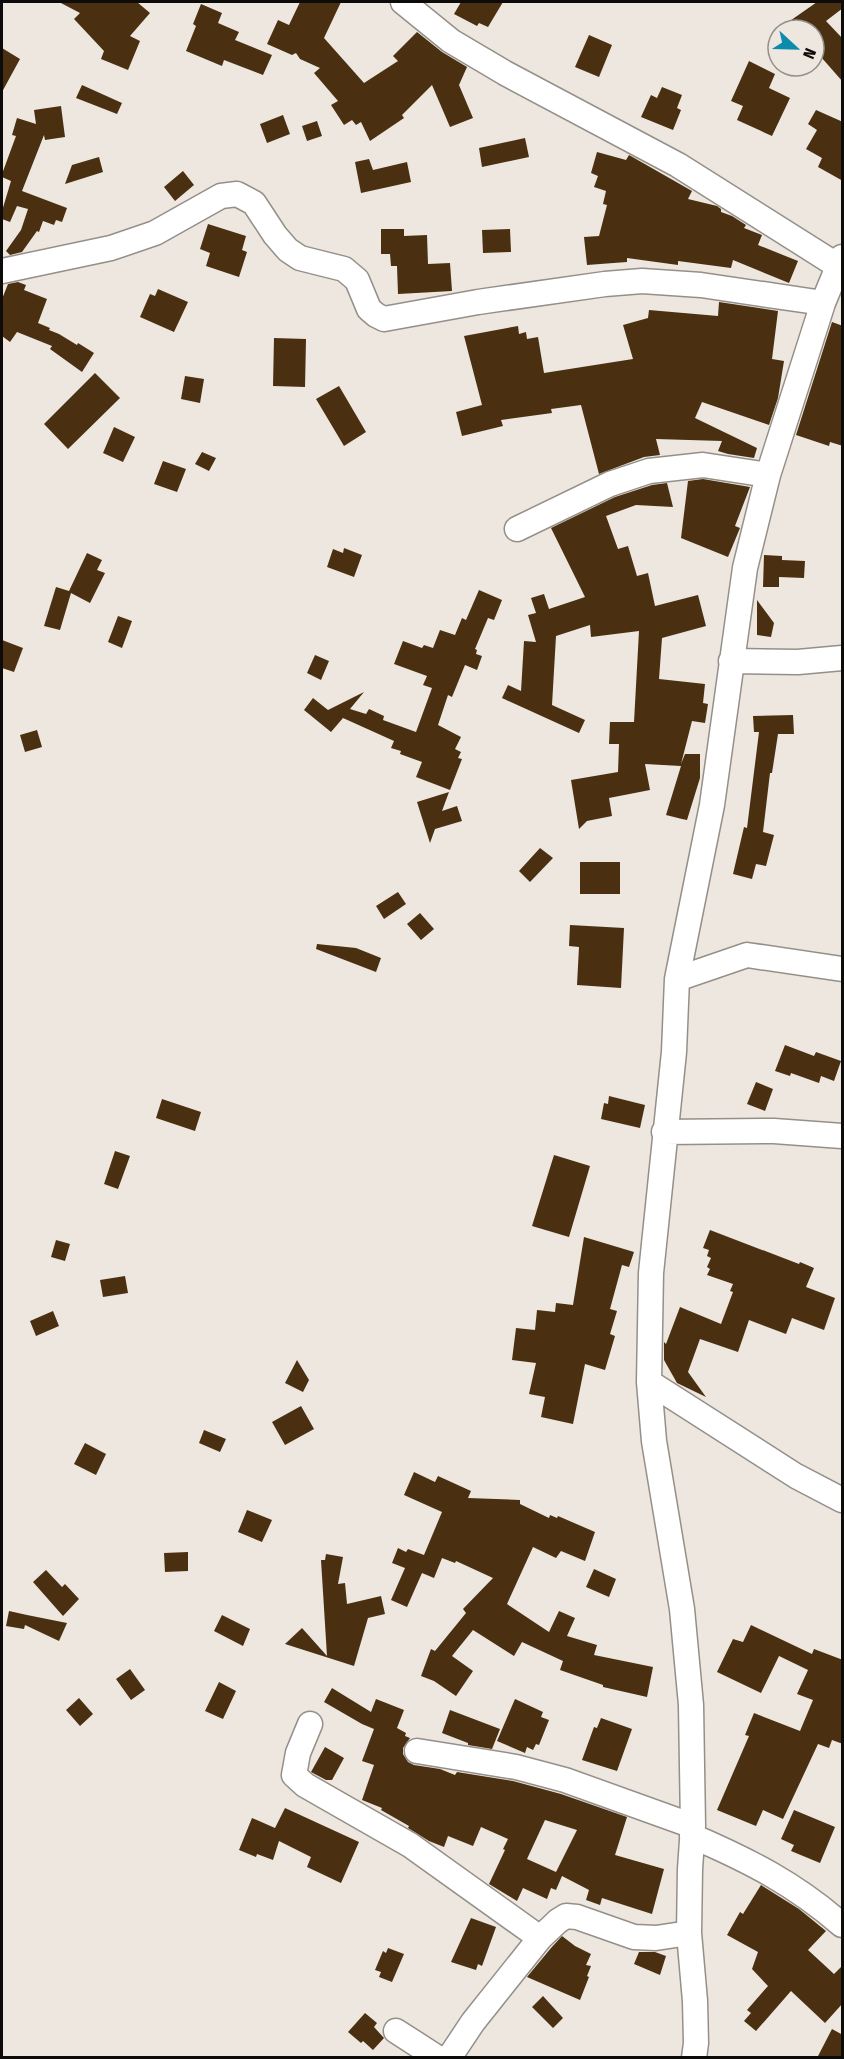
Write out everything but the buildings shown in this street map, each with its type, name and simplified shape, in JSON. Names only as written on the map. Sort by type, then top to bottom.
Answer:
[{"type":"street","points":[[404,2],[451,41],[505,73],[678,165],[840,262],[831,297],[768,475],[745,568],[712,805],[677,979],[674,1052],[651,1274],[649,1382],[654,1441],[682,1609],[691,1705],[693,1831],[689,1933],[695,2001],[694,2058]]},
{"type":"street","points":[[2,271],[111,248],[155,233],[221,196],[237,194],[254,203],[275,236],[288,250],[300,258],[344,269],[357,280],[369,309],[384,319],[478,302],[642,281],[831,297]]},
{"type":"street","points":[[517,528],[610,484],[649,471],[703,465],[768,475]]},
{"type":"street","points":[[731,662],[798,662],[843,658]]},
{"type":"street","points":[[677,979],[747,955],[843,969]]},
{"type":"street","points":[[664,1132],[774,1131],[843,1136]]},
{"type":"street","points":[[649,1382],[796,1476],[843,1500]]},
{"type":"street","points":[[310,1724],[298,1753],[294,1774],[305,1785],[410,1845],[540,1938]]},
{"type":"street","points":[[417,1751],[516,1767],[565,1780],[693,1831],[794,1886],[843,1925]]},
{"type":"street","points":[[449,2058],[473,2022],[540,1938],[566,1916],[577,1917],[634,1937],[656,1938],[689,1933]]},
{"type":"street","points":[[396,2031],[438,2058]]}]
